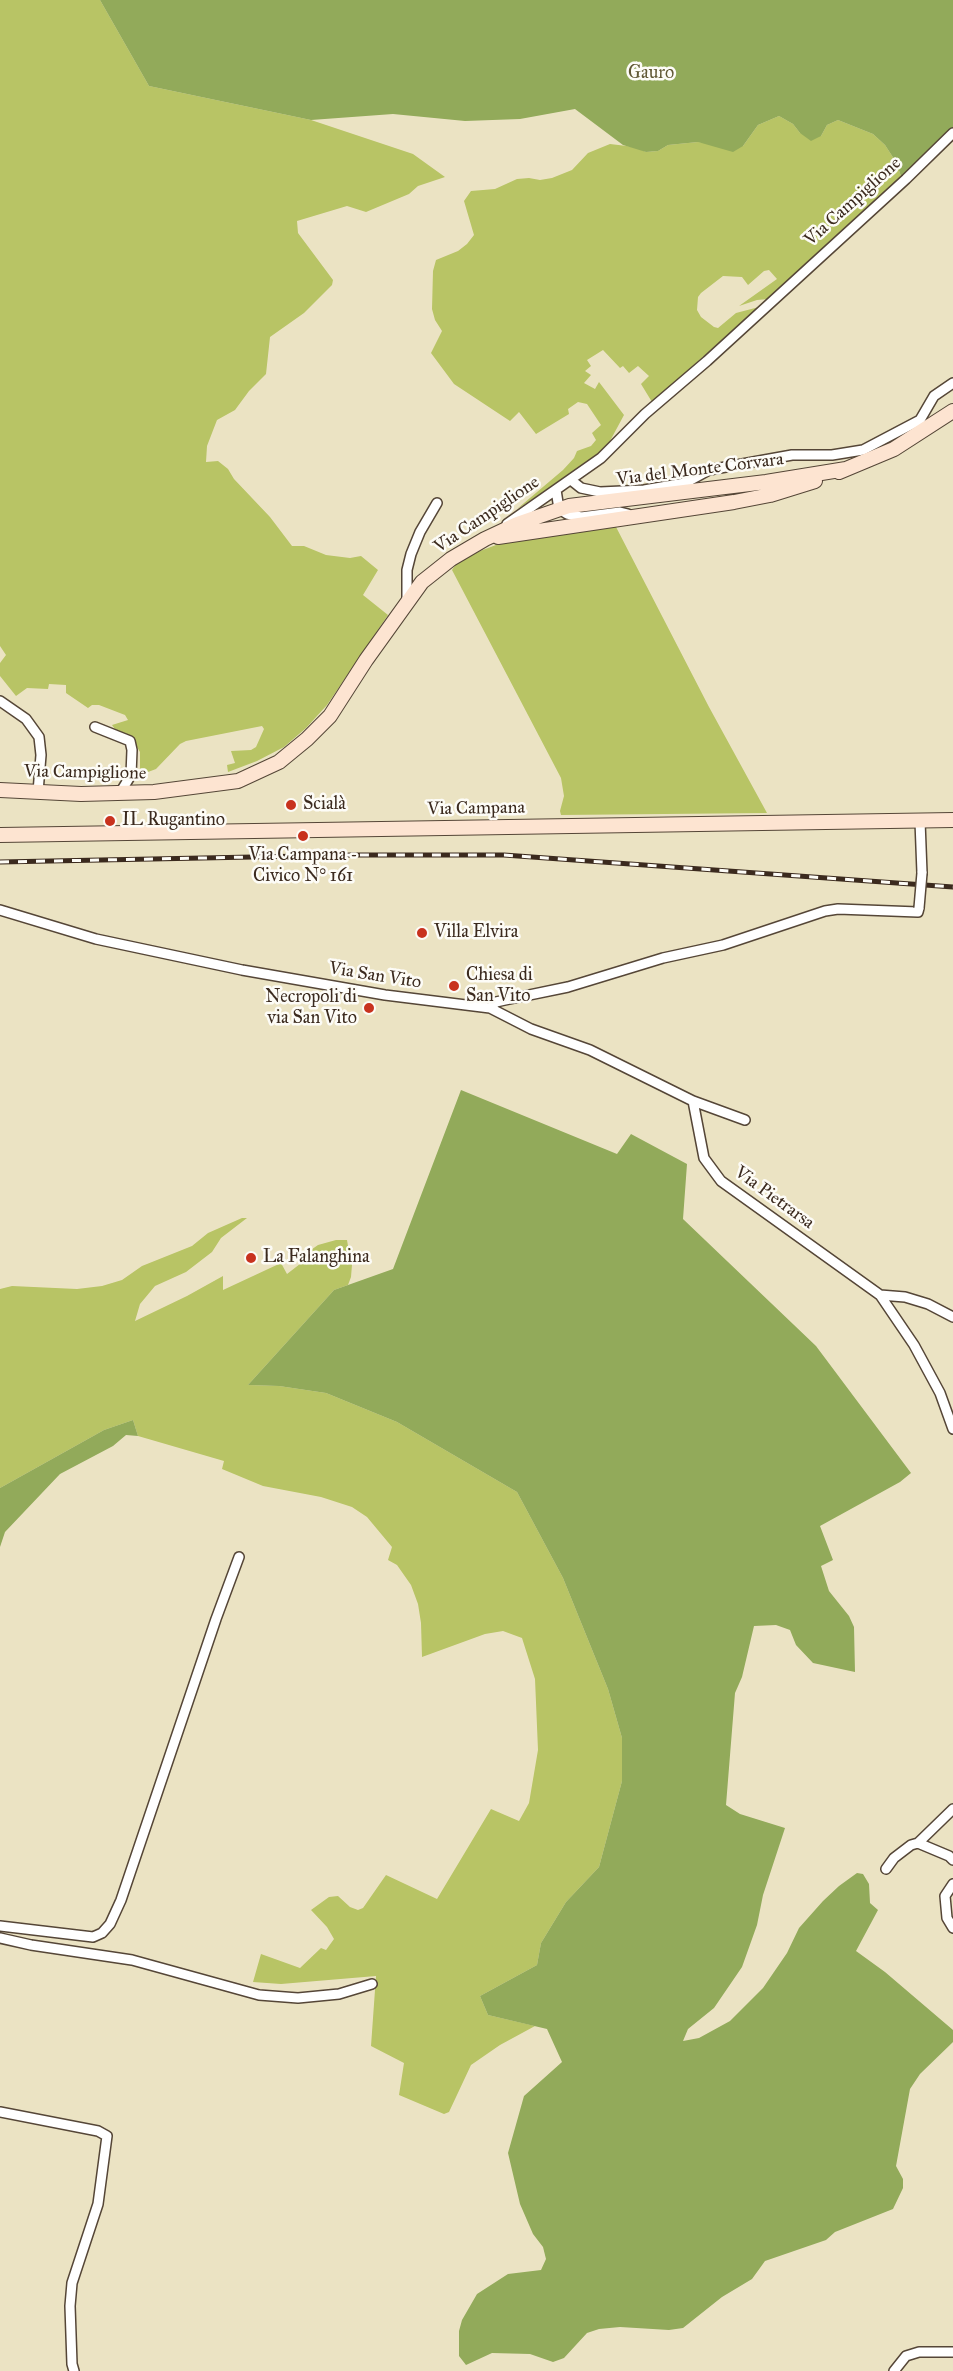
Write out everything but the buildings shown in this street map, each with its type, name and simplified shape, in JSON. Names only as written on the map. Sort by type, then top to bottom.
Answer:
[{"type":"main road","name":"Via del Monte Corvara","points":[[485,539],[770,495],[828,477],[894,448],[953,411]]},
{"type":"main road","name":"Via del Monte Corvara","points":[[485,539],[516,524],[559,508],[616,499],[766,482],[846,469]]},
{"type":"main road","name":"Via Campiglione","points":[[0,790],[81,794],[154,792],[238,781],[279,762],[330,716],[422,582],[451,559],[485,539]]},
{"type":"main road","name":"Via Campana","points":[[0,835],[953,820]]},
{"type":"street","name":"Via Campiglione","points":[[485,539],[601,458],[645,414],[707,361],[953,133]]},
{"type":"street","points":[[571,480],[581,488],[600,492],[644,490],[685,483],[709,470],[792,455],[832,454],[862,450],[920,420],[934,396],[953,382]]},
{"type":"street","points":[[556,490],[559,508]]},
{"type":"street","points":[[407,601],[407,570],[411,554],[420,532],[438,503]]},
{"type":"street","name":"Via del Monte Corvara","points":[[559,508],[573,516],[620,512],[635,517]]},
{"type":"street","points":[[0,701],[26,718],[39,737],[41,755],[38,792]]},
{"type":"street","points":[[95,727],[130,741],[131,775],[120,793]]},
{"type":"street","name":"Via San Vito","points":[[0,910],[96,939],[242,970],[385,995],[490,1008],[496,1002],[568,987],[663,958],[723,945],[825,911],[838,909],[919,910],[922,873],[920,821]]},
{"type":"street","points":[[490,1008],[531,1029],[590,1050],[693,1101],[745,1120]]},
{"type":"street","name":"Via Pietrarsa","points":[[693,1101],[704,1158],[721,1181],[880,1294],[905,1297],[928,1304],[953,1317]]},
{"type":"street","points":[[880,1294],[914,1345],[940,1393],[953,1429]]},
{"type":"street","points":[[0,1926],[93,1937],[102,1933],[110,1924],[121,1900],[216,1618],[239,1557]]},
{"type":"street","points":[[918,1844],[953,1809]]},
{"type":"street","points":[[886,1869],[894,1858],[911,1845],[918,1844],[949,1856],[953,1860]]},
{"type":"street","points":[[953,1884],[945,1896],[947,1918],[953,1928]]},
{"type":"street","points":[[0,1938],[31,1945],[132,1960],[259,1995],[298,1998],[339,1994],[372,1984]]},
{"type":"street","points":[[0,2112],[98,2131],[107,2136],[98,2204],[72,2283],[70,2306],[74,2371]]},
{"type":"street","points":[[894,2371],[906,2356],[919,2352],[953,2352]]},
{"type":"green space","points":[[0,0],[100,0],[149,86],[311,120],[413,154],[445,177],[418,186],[409,194],[366,212],[347,206],[297,221],[298,233],[333,280],[332,285],[304,313],[270,337],[266,374],[235,410],[217,420],[207,446],[206,462],[218,461],[228,469],[292,546],[304,546],[326,555],[350,558],[361,556],[378,570],[363,595],[388,615],[327,705],[306,728],[284,747],[228,772],[227,765],[235,763],[231,751],[251,750],[256,747],[264,729],[262,726],[186,741],[180,744],[156,769],[140,775],[140,752],[132,739],[117,732],[112,725],[128,720],[125,715],[99,705],[92,705],[88,708],[66,693],[66,685],[49,684],[48,689],[27,688],[16,696],[0,676],[0,663],[6,655],[0,646]]},
{"type":"green space","name":"Gauro","points":[[100,0],[953,0],[953,130],[932,146],[902,179],[896,162],[885,145],[873,134],[838,120],[827,125],[821,136],[811,141],[793,124],[779,116],[758,125],[743,146],[733,152],[698,142],[668,145],[658,151],[646,152],[623,145],[575,109],[520,119],[465,121],[393,114],[311,120],[149,86]]},
{"type":"green space","points":[[779,116],[793,124],[800,133],[821,136],[827,125],[838,120],[873,134],[885,145],[896,162],[902,179],[768,299],[739,306],[777,279],[769,270],[764,271],[748,285],[742,277],[723,276],[701,293],[698,297],[697,310],[701,317],[718,328],[736,313],[759,307],[652,402],[641,384],[649,376],[638,366],[629,373],[623,366],[620,368],[603,350],[587,360],[591,366],[585,371],[591,375],[584,383],[595,389],[599,382],[624,415],[610,441],[599,453],[574,473],[517,509],[563,470],[577,451],[591,446],[596,440],[592,433],[601,425],[587,404],[578,402],[568,409],[569,414],[536,434],[519,412],[510,421],[454,384],[431,353],[442,331],[435,320],[432,309],[433,271],[436,260],[458,251],[474,235],[464,201],[471,191],[495,189],[517,179],[552,178],[572,170],[588,153],[610,144],[635,147],[646,152],[658,151],[668,145],[698,142],[743,146],[758,125]]},
{"type":"green space","points":[[615,525],[709,707],[767,813],[561,815],[564,796],[561,778],[452,570],[456,564],[480,551],[504,542]]},
{"type":"green space","points":[[461,1090],[617,1154],[631,1134],[687,1164],[683,1219],[816,1346],[911,1473],[900,1482],[820,1526],[833,1560],[821,1566],[829,1591],[849,1616],[854,1627],[855,1672],[813,1663],[796,1645],[790,1630],[776,1625],[754,1626],[742,1677],[735,1693],[726,1805],[740,1814],[785,1828],[763,1895],[757,1925],[742,1967],[714,2008],[688,2029],[683,2041],[699,2038],[730,2021],[763,1988],[787,1953],[799,1928],[823,1901],[857,1873],[863,1874],[869,1884],[870,1903],[878,1910],[856,1951],[885,1972],[953,2030],[953,2042],[920,2074],[910,2089],[896,2166],[903,2179],[903,2188],[893,2209],[835,2232],[826,2240],[765,2261],[752,2279],[722,2297],[683,2328],[669,2330],[620,2327],[599,2329],[587,2333],[564,2358],[553,2362],[530,2354],[492,2353],[466,2365],[459,2356],[459,2331],[462,2320],[477,2294],[508,2274],[541,2270],[546,2259],[543,2247],[533,2234],[520,2204],[508,2153],[524,2096],[562,2062],[547,2029],[488,2015],[480,1996],[537,1965],[541,1943],[566,1902],[599,1867],[622,1781],[622,1738],[608,1689],[563,1578],[517,1492],[397,1422],[326,1393],[279,1386],[248,1385],[334,1290],[393,1269]]},
{"type":"green space","points":[[247,1218],[221,1238],[212,1252],[186,1272],[155,1286],[140,1304],[135,1321],[223,1276],[223,1290],[281,1263],[287,1274],[309,1257],[308,1252],[318,1245],[336,1240],[347,1240],[353,1252],[348,1285],[334,1290],[248,1385],[279,1386],[326,1393],[397,1422],[517,1492],[563,1578],[608,1689],[622,1738],[622,1781],[599,1867],[566,1902],[541,1943],[537,1965],[480,1996],[488,2015],[535,2026],[500,2045],[471,2065],[449,2112],[444,2114],[399,2095],[404,2063],[371,2046],[376,1976],[281,1984],[253,1982],[261,1954],[300,1968],[321,1948],[326,1950],[334,1939],[327,1927],[311,1910],[329,1897],[338,1896],[350,1907],[358,1910],[363,1908],[386,1875],[437,1899],[491,1809],[519,1821],[529,1803],[538,1750],[535,1679],[522,1638],[503,1631],[485,1634],[422,1657],[421,1623],[418,1604],[411,1585],[397,1565],[388,1560],[392,1547],[367,1517],[352,1507],[321,1497],[263,1486],[222,1469],[224,1461],[138,1436],[133,1420],[104,1430],[0,1488],[0,1289],[12,1286],[77,1289],[102,1286],[122,1280],[142,1266],[192,1246],[208,1233]]},
{"type":"green space","points":[[133,1420],[138,1436],[126,1435],[113,1446],[60,1474],[5,1532],[0,1547],[0,1488],[104,1430]]},
{"type":"railway","points":[[0,862],[354,855],[504,855],[953,887]]},
{"type":"place","name":"Scialà","points":[[291,805]]},
{"type":"place","name":"IL Rugantino","points":[[110,821]]},
{"type":"place","name":"Via Campana - Civico N° 161","points":[[303,836]]},
{"type":"place","name":"Villa Elvira","points":[[422,933]]},
{"type":"place","name":"Chiesa di San Vito","points":[[454,986]]},
{"type":"place","name":"Necropoli di via San Vito","points":[[369,1008]]},
{"type":"place","name":"La Falanghina","points":[[251,1258]]}]
